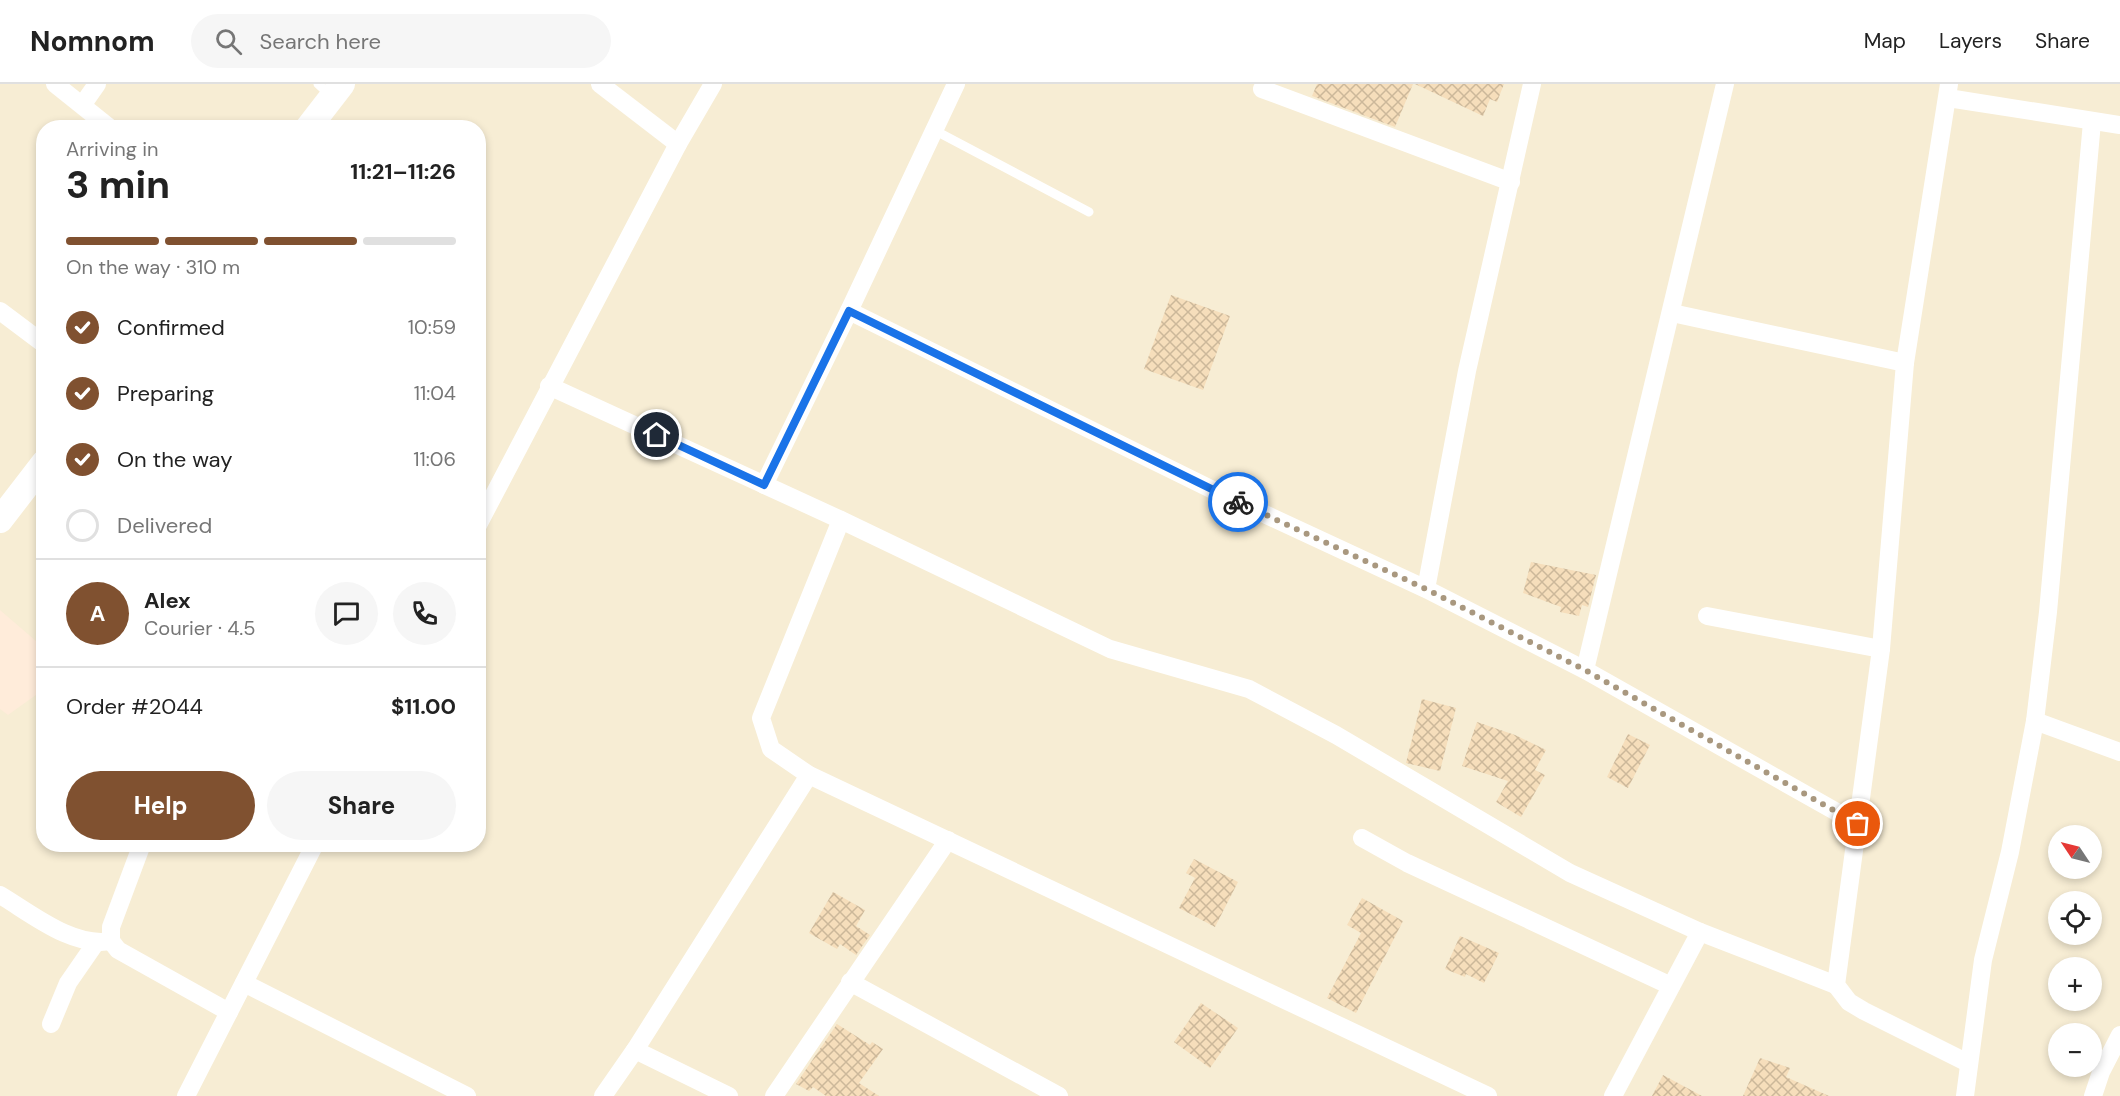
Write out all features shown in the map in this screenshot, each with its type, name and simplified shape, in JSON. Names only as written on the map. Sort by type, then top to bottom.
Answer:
[{"type":"street","points":[[55,84],[101,120]]},
{"type":"street","points":[[83,104],[97,84]]},
{"type":"street","points":[[600,84],[678,144]]},
{"type":"street","points":[[486,509],[678,144],[713,84]]},
{"type":"street","points":[[764,485],[956,84]]},
{"type":"street","points":[[1426,589],[1467,371],[1532,84]]},
{"type":"street","points":[[1585,670],[1725,84]]},
{"type":"street","points":[[313,120],[331,88]]},
{"type":"street","points":[[1262,89],[1511,182]]},
{"type":"street","points":[[1836,986],[1881,649],[1905,363],[1948,91],[2092,122],[2120,125]]},
{"type":"street","points":[[1965,1096],[1983,960],[2010,852],[2035,721],[2048,612],[2092,122]]},
{"type":"street","points":[[0,311],[36,338]]},
{"type":"street","points":[[849,311],[1215,491],[1426,589],[1585,670],[1858,824]]},
{"type":"street","points":[[1672,313],[1905,363]]},
{"type":"street","points":[[549,386],[841,520],[1110,649],[1249,689],[1336,735],[1570,873],[1700,932],[1836,986],[1849,1002],[1864,1011],[1968,1063]]},
{"type":"street","points":[[0,520],[36,479]]},
{"type":"street","points":[[841,520],[761,718],[771,748],[809,775],[1488,1096]]},
{"type":"street","points":[[1707,616],[1881,649]]},
{"type":"street","points":[[2035,721],[2120,752]]},
{"type":"street","points":[[603,1096],[635,1050],[809,775]]},
{"type":"street","points":[[1362,838],[1407,863],[1671,986]]},
{"type":"street","points":[[774,1096],[948,840]]},
{"type":"street","points":[[51,1024],[68,983],[103,942],[111,927],[139,852]]},
{"type":"street","points":[[186,1096],[311,852]]},
{"type":"street","points":[[0,894],[52,926],[103,942],[229,1012]]},
{"type":"street","points":[[1613,1096],[1700,932]]},
{"type":"street","points":[[850,982],[1059,1096]]},
{"type":"street","points":[[244,983],[467,1096]]},
{"type":"street","points":[[2093,1096],[2101,1072],[2120,1035]]},
{"type":"street","points":[[635,1050],[729,1096]]},
{"type":"lane","points":[[934,130],[1089,212]]},
{"type":"shaded area","points":[[0,84],[2120,84],[2120,1096],[0,1096]]},
{"type":"shaded area","points":[[0,610],[36,641],[36,695],[8,715],[0,709]]},
{"type":"building","points":[[1317,84],[1413,84],[1395,127],[1312,96]]},
{"type":"building","points":[[1415,84],[1504,84],[1497,102],[1490,99],[1483,116]]},
{"type":"building","points":[[1171,295],[1230,316],[1203,390],[1144,369]]},
{"type":"building","points":[[1531,562],[1596,575],[1588,607],[1582,605],[1579,616],[1560,612],[1561,607],[1523,593]]},
{"type":"building","points":[[1422,699],[1456,708],[1440,771],[1406,763]]},
{"type":"building","points":[[1477,722],[1515,735],[1546,750],[1535,770],[1545,775],[1521,817],[1496,802],[1508,781],[1462,766]]},
{"type":"building","points":[[1628,734],[1650,745],[1628,788],[1607,777]]},
{"type":"building","points":[[1194,859],[1238,882],[1215,927],[1179,908],[1195,878],[1186,873]]},
{"type":"building","points":[[833,892],[865,910],[856,926],[870,935],[856,955],[840,944],[837,949],[809,933]]},
{"type":"building","points":[[1362,898],[1403,921],[1356,1013],[1327,998],[1361,933],[1347,925]]},
{"type":"building","points":[[1460,936],[1499,953],[1484,983],[1466,974],[1465,977],[1445,969]]},
{"type":"building","points":[[1201,1003],[1238,1028],[1210,1068],[1174,1042]]},
{"type":"building","points":[[837,1024],[870,1045],[872,1042],[883,1049],[859,1083],[879,1096],[826,1096],[813,1087],[809,1091],[796,1084]]},
{"type":"building","points":[[1760,1058],[1790,1068],[1786,1077],[1829,1096],[1743,1096]]},
{"type":"building","points":[[1663,1075],[1702,1096],[1652,1096]]},
{"type":"way so far","points":[[1238,502],[1426,589],[1585,670],[1858,824]]},
{"type":"route","points":[[657,435],[764,485],[849,311],[1238,502]]}]
